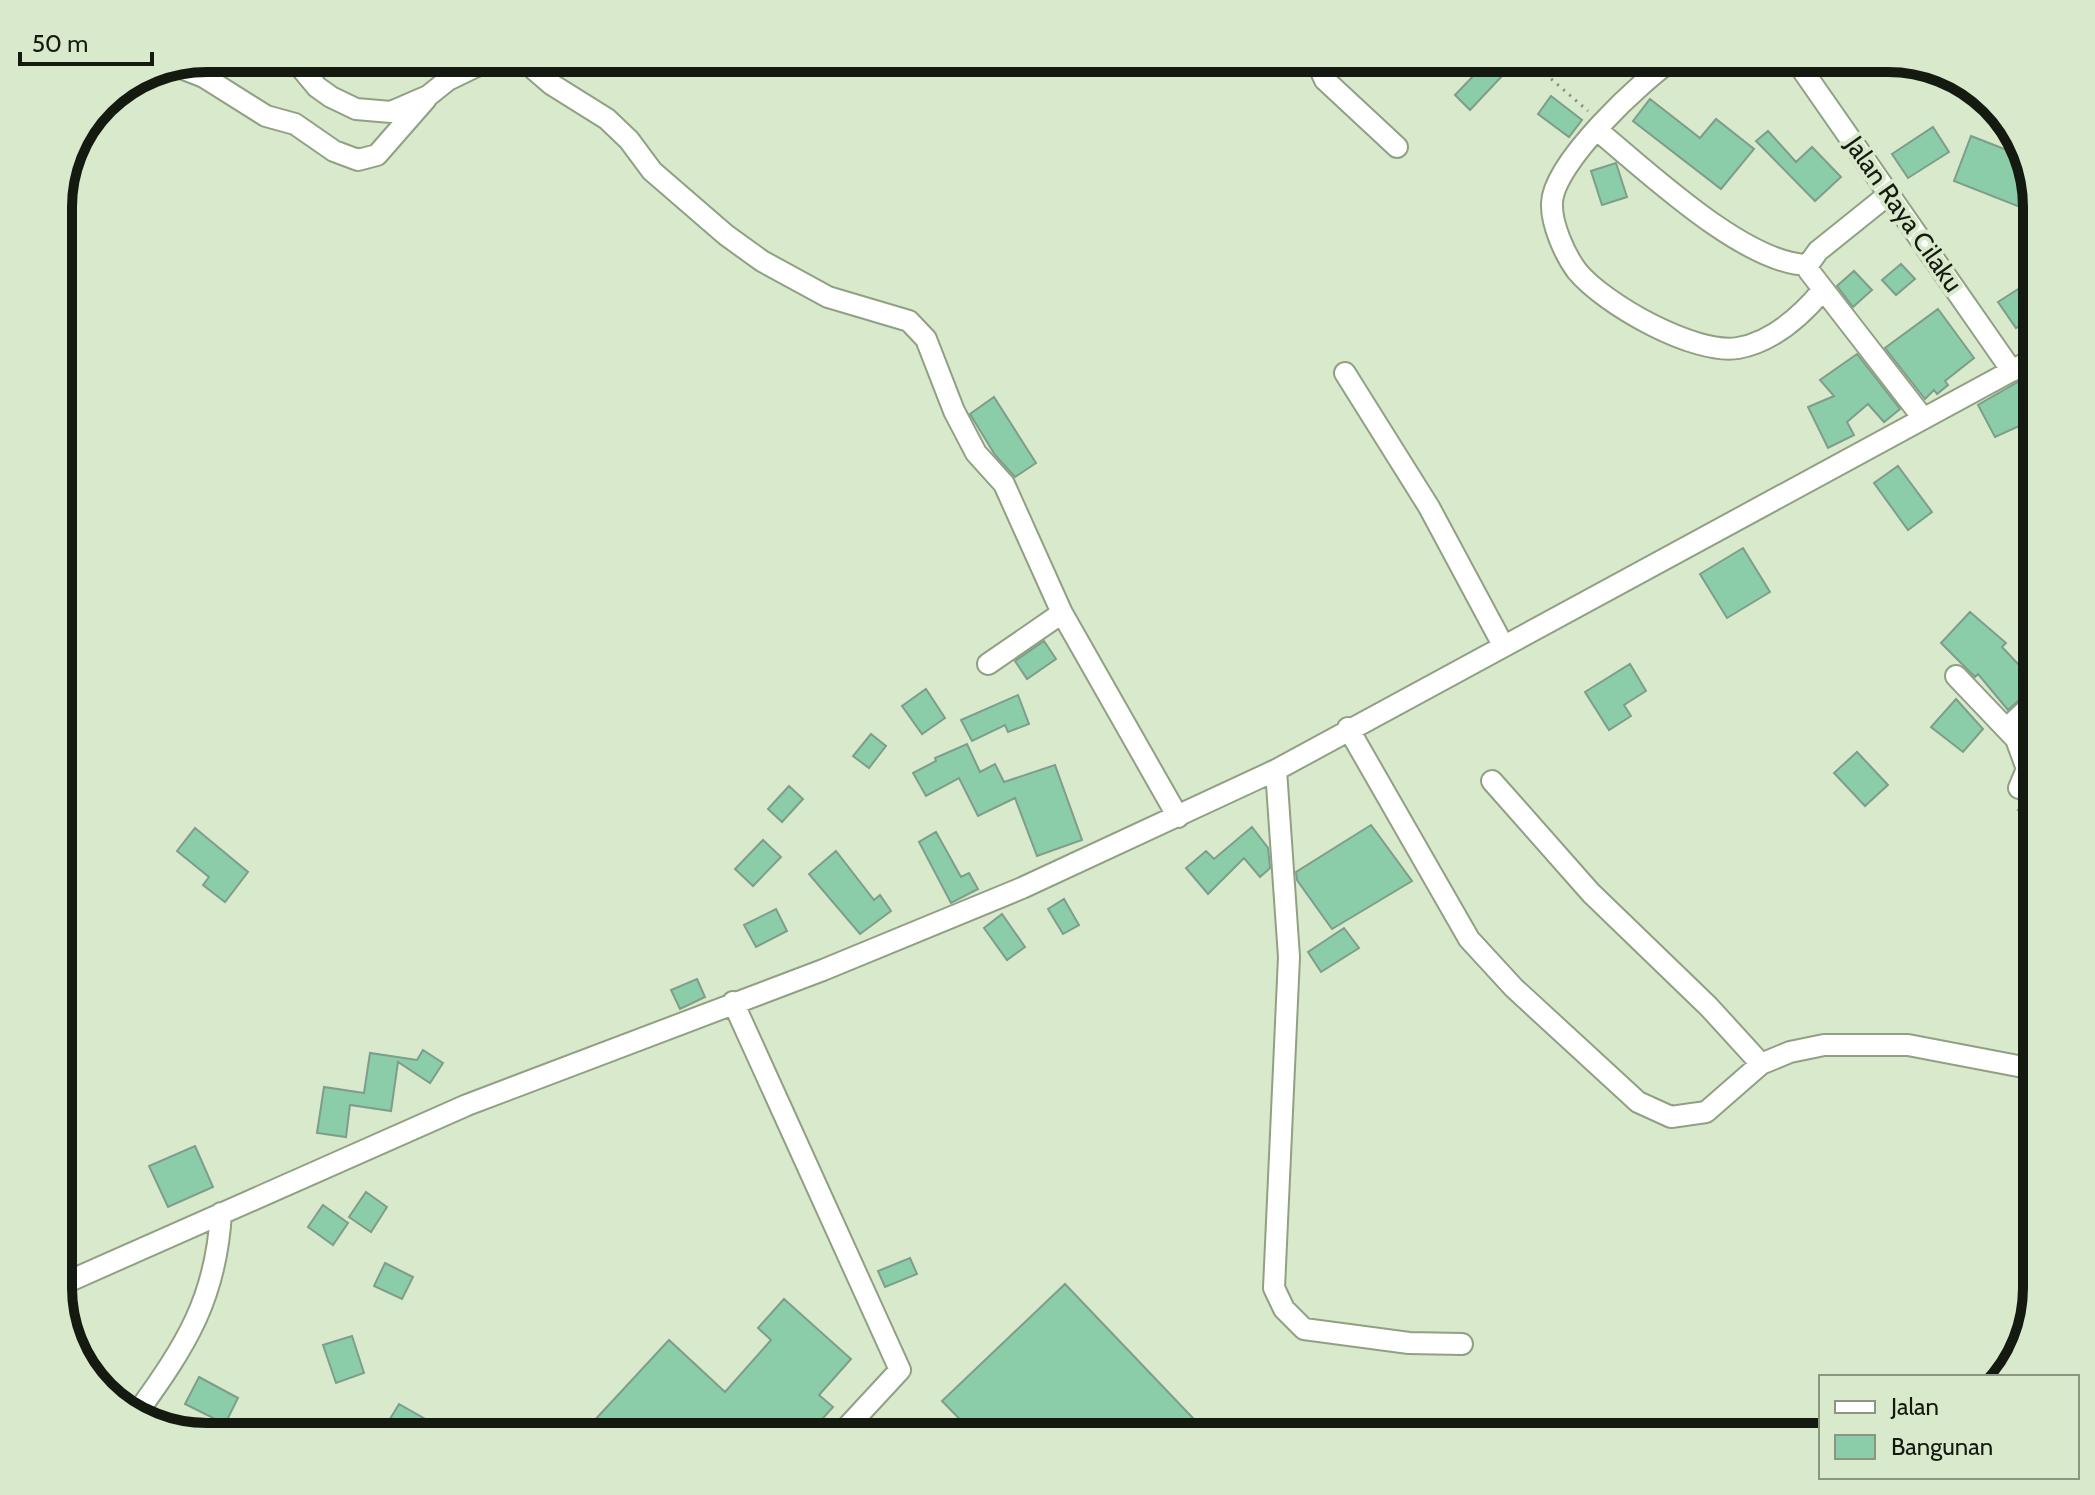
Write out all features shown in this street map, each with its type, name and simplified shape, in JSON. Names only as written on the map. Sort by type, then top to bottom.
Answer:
[{"type":"street","points":[[305,72],[317,87],[356,109],[391,112],[428,96],[464,72]]},
{"type":"street","points":[[537,72],[607,119],[629,140],[652,171],[762,261],[828,297],[909,321],[926,339],[954,411],[976,453],[1010,496],[1062,613],[1178,817]]},
{"type":"street","points":[[1321,72],[1325,80],[1397,147]]},
{"type":"street","points":[[1652,72],[1600,127],[1559,181],[1552,202],[1554,221],[1578,272],[1598,289],[1666,331],[1721,348],[1739,348],[1780,330],[1804,312],[1822,291]]},
{"type":"street","name":"Jalan Raya Cilaku","points":[[1804,72],[1889,194],[2023,361]]},
{"type":"street","points":[[195,73],[266,116],[295,124],[334,151],[358,160],[377,155],[410,121],[428,96]]},
{"type":"street","points":[[1600,127],[1709,222],[1782,259],[1808,265]]},
{"type":"street","points":[[1889,194],[1818,251],[1808,265],[1811,278],[1923,418]]},
{"type":"street","points":[[72,1280],[467,1105],[823,970],[1022,888],[1147,827],[1178,817],[1276,770],[1348,728],[1923,418],[2023,369]]},
{"type":"street","points":[[1345,373],[1429,507],[1503,645]]},
{"type":"street","points":[[988,664],[1062,613]]},
{"type":"street","points":[[1956,676],[2007,728],[2023,753]]},
{"type":"street","points":[[2007,728],[2023,713]]},
{"type":"street","points":[[1348,728],[1469,939],[1514,988],[1638,1102],[1671,1117],[1706,1112],[1761,1064],[1790,1052],[1824,1045],[1908,1045],[2023,1066]]},
{"type":"street","points":[[1276,770],[1289,957],[1274,1288],[1284,1309],[1304,1329],[1409,1343],[1462,1344]]},
{"type":"street","points":[[2019,788],[2023,778]]},
{"type":"street","points":[[1492,781],[1591,893],[1717,1015],[1761,1064]]},
{"type":"street","points":[[733,1002],[900,1370],[851,1423]]},
{"type":"street","points":[[142,1406],[170,1367],[207,1298],[218,1259],[221,1213]]},
{"type":"path","points":[[1542,72],[1600,127]]},
{"type":"building","points":[[1477,72],[1506,72],[1470,110],[1455,95]]},
{"type":"building","points":[[1551,96],[1582,120],[1569,137],[1538,114]]},
{"type":"building","points":[[1650,99],[1700,138],[1716,119],[1754,149],[1721,189],[1633,121]]},
{"type":"building","points":[[1933,127],[1949,152],[1908,178],[1892,154]]},
{"type":"building","points":[[1768,131],[1796,162],[1812,147],[1841,177],[1815,201],[1756,141]]},
{"type":"building","points":[[1971,136],[2011,151],[2022,201],[2020,207],[1954,181]]},
{"type":"building","points":[[1616,163],[1627,197],[1602,205],[1591,171]]},
{"type":"building","points":[[1901,264],[1915,279],[1896,295],[1882,280]]},
{"type":"building","points":[[1854,271],[1872,290],[1853,307],[1837,286]]},
{"type":"building","points":[[2023,286],[2023,323],[2016,328],[1998,302]]},
{"type":"building","points":[[1938,309],[1974,358],[1945,381],[1948,385],[1937,394],[1934,390],[1925,399],[1885,348]]},
{"type":"building","points":[[1857,354],[1900,409],[1884,422],[1868,404],[1847,422],[1854,435],[1828,448],[1808,407],[1834,396],[1820,380]]},
{"type":"building","points":[[2023,379],[2023,424],[1995,437],[1978,405]]},
{"type":"building","points":[[994,397],[1036,463],[1015,477],[995,455],[970,414]]},
{"type":"building","points":[[1898,466],[1932,512],[1908,530],[1874,483]]},
{"type":"building","points":[[1743,548],[1770,592],[1727,618],[1700,574]]},
{"type":"building","points":[[1970,612],[2006,643],[2002,647],[2023,669],[2023,697],[2008,710],[1978,674],[1975,677],[1941,643]]},
{"type":"building","points":[[1044,641],[1056,659],[1027,679],[1015,661]]},
{"type":"building","points":[[1630,664],[1646,691],[1624,705],[1631,716],[1609,730],[1585,692]]},
{"type":"building","points":[[926,689],[945,718],[922,734],[902,706]]},
{"type":"building","points":[[1018,695],[1029,724],[1008,732],[1005,725],[972,741],[961,720]]},
{"type":"building","points":[[1956,699],[1983,729],[1963,752],[1931,727]]},
{"type":"building","points":[[871,734],[886,746],[869,768],[853,756]]},
{"type":"building","points":[[967,744],[980,772],[995,764],[1004,782],[1055,765],[1082,840],[1037,856],[1015,798],[978,816],[959,778],[926,796],[913,773],[936,761],[935,758]]},
{"type":"building","points":[[1857,752],[1888,785],[1865,806],[1834,773]]},
{"type":"building","points":[[789,786],[803,799],[782,822],[768,809]]},
{"type":"building","points":[[1371,825],[1412,881],[1332,929],[1297,880],[1296,872]]},
{"type":"building","points":[[1252,827],[1268,848],[1270,868],[1260,877],[1244,858],[1208,894],[1186,868],[1206,851],[1214,859]]},
{"type":"building","points":[[195,828],[248,872],[225,902],[203,885],[209,877],[177,851]]},
{"type":"building","points":[[936,832],[961,877],[969,873],[978,889],[951,903],[919,842]]},
{"type":"building","points":[[763,840],[781,857],[753,886],[735,869]]},
{"type":"building","points":[[836,851],[874,900],[880,895],[891,911],[860,934],[809,874]]},
{"type":"building","points":[[1064,899],[1079,925],[1063,934],[1048,909]]},
{"type":"building","points":[[776,909],[787,931],[756,947],[744,925]]},
{"type":"building","points":[[1002,914],[1025,947],[1007,960],[984,928]]},
{"type":"building","points":[[1344,928],[1359,948],[1321,972],[1308,952]]},
{"type":"building","points":[[697,979],[705,997],[680,1009],[671,990]]},
{"type":"building","points":[[423,1050],[443,1063],[430,1083],[398,1062],[391,1111],[350,1105],[346,1137],[317,1133],[324,1087],[364,1093],[370,1053],[417,1060]]},
{"type":"building","points":[[195,1146],[213,1187],[168,1207],[149,1166]]},
{"type":"building","points":[[366,1192],[387,1207],[371,1232],[349,1217]]},
{"type":"building","points":[[323,1205],[348,1223],[333,1245],[308,1227]]},
{"type":"building","points":[[910,1258],[917,1274],[885,1287],[878,1271]]},
{"type":"building","points":[[385,1263],[413,1277],[402,1299],[374,1286]]},
{"type":"building","points":[[1065,1284],[1198,1423],[963,1423],[942,1401]]},
{"type":"building","points":[[784,1299],[851,1359],[819,1395],[833,1407],[819,1423],[787,1423],[783,1420],[780,1423],[592,1423],[669,1340],[725,1392],[771,1340],[758,1328]]},
{"type":"building","points":[[352,1336],[364,1373],[336,1383],[323,1345]]},
{"type":"building","points":[[199,1377],[238,1398],[226,1423],[185,1404]]},
{"type":"building","points":[[399,1404],[432,1423],[387,1423]]}]
